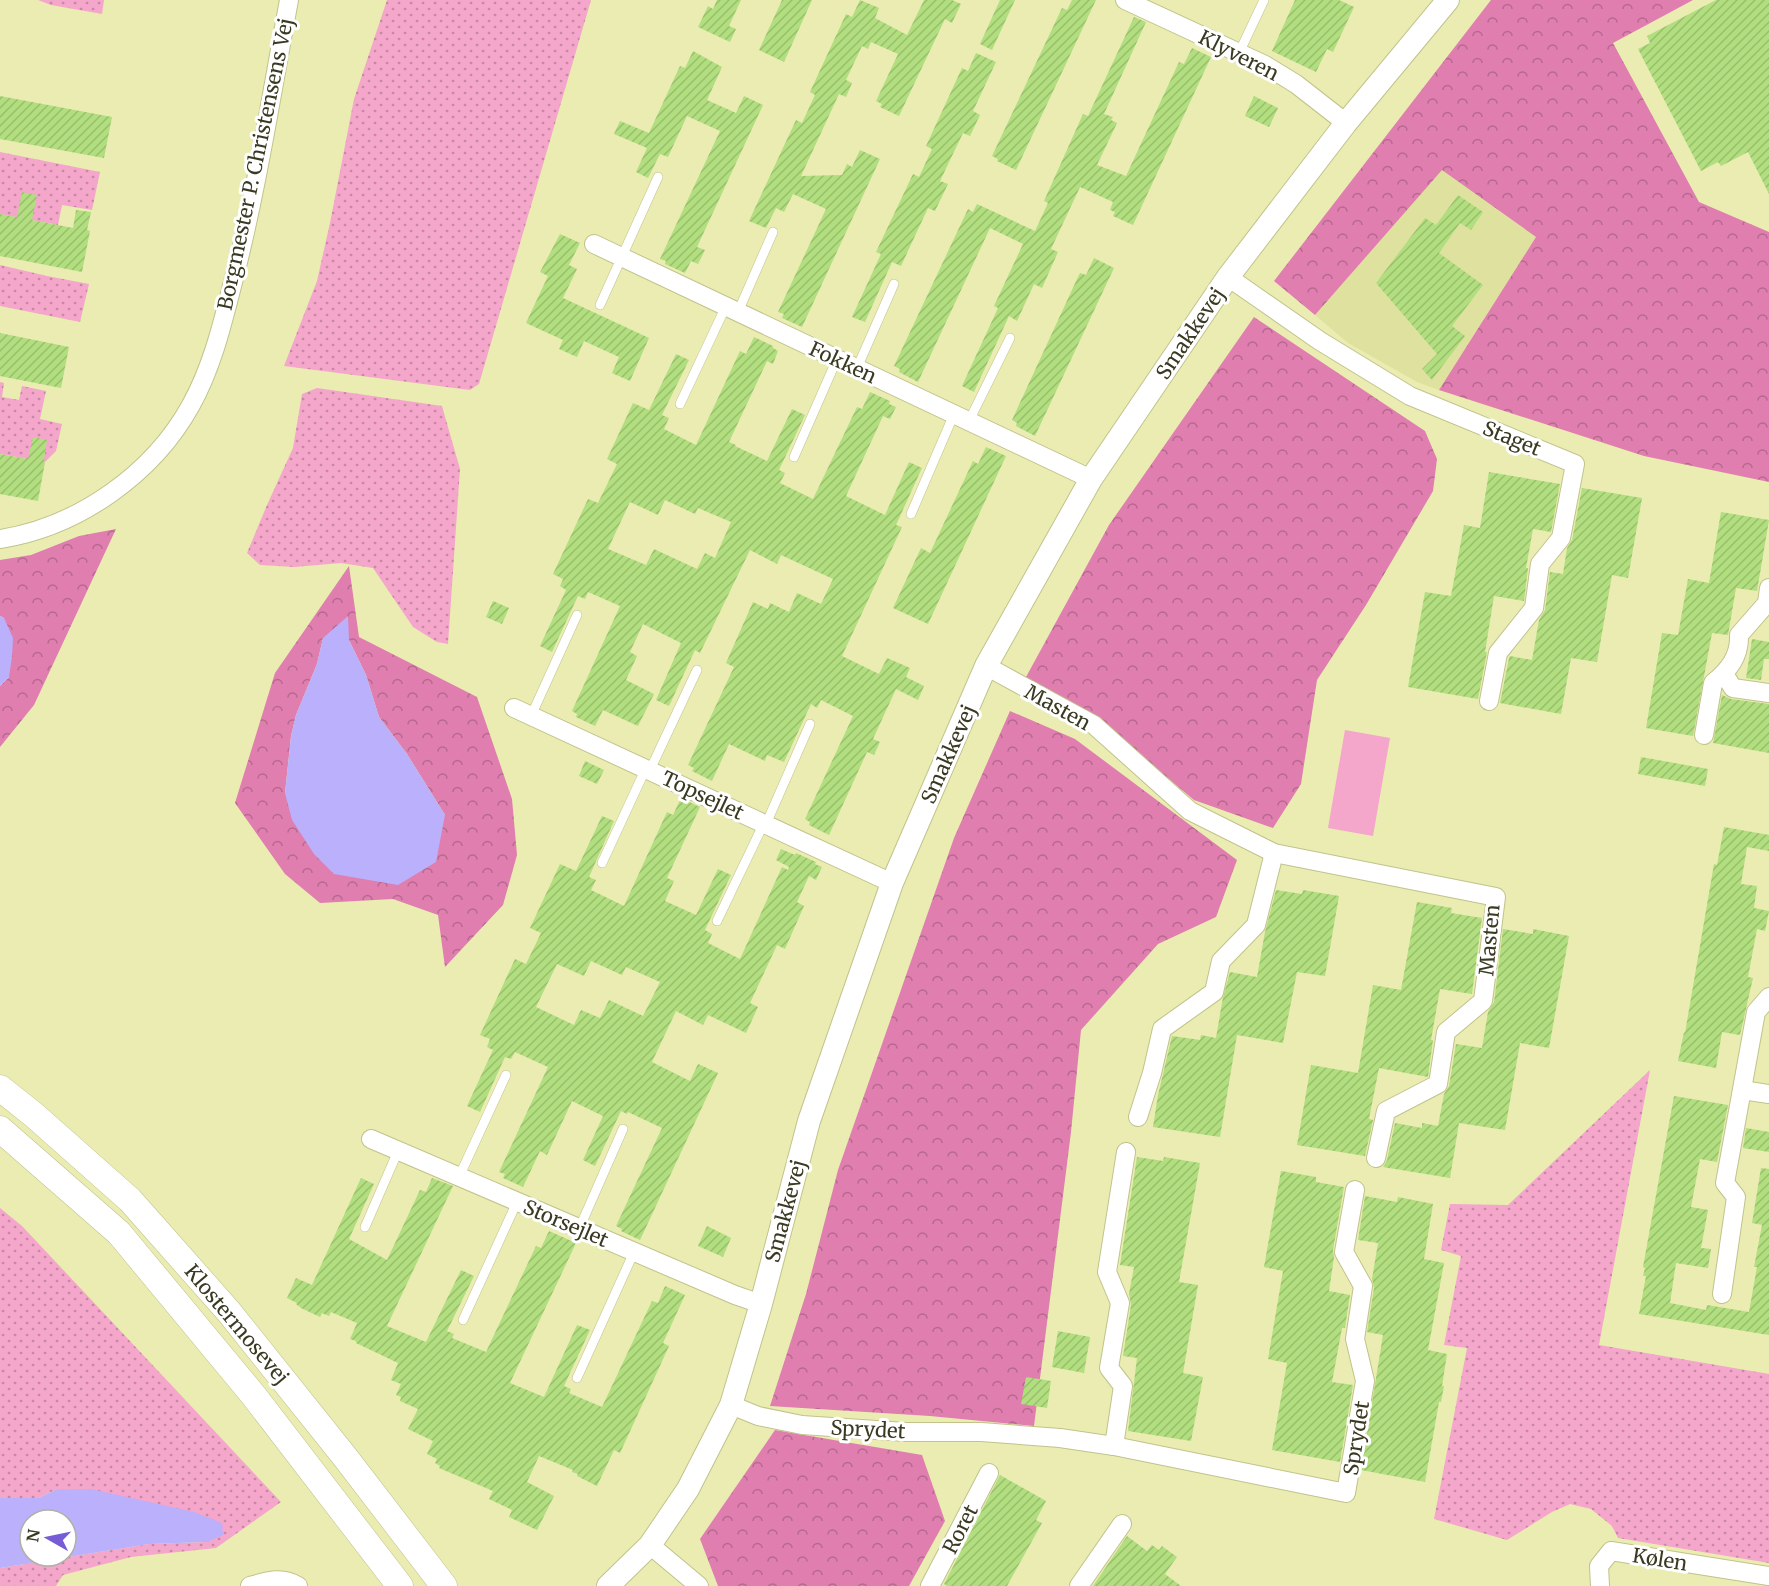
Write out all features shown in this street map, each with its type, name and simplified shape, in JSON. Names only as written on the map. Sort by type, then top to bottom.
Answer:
[{"type":"main road","name":"Klostermosevej","points":[[0,1088],[130,1200],[230,1312],[444,1586]]},
{"type":"main road","name":"Klostermosevej","points":[[0,1129],[119,1233],[254,1396],[400,1586]]},
{"type":"street","name":"Borgmester P. Christensens Vej","points":[[0,539],[57,523],[97,503],[133,476],[165,443],[191,406],[210,365],[242,248],[289,0]]},
{"type":"street","name":"Klyveren","points":[[1125,0],[1265,65],[1296,84],[1346,123]]},
{"type":"street","name":"Smakkevej","points":[[608,1586],[650,1545],[688,1489],[731,1405],[761,1304],[809,1121],[892,883],[986,666],[1091,479],[1228,277],[1346,123],[1448,0]]},
{"type":"street","name":"Fokken","points":[[594,244],[1091,479]]},
{"type":"street","name":"Staget","points":[[1228,277],[1320,341],[1410,396],[1575,464],[1561,538],[1540,564],[1534,608],[1498,653],[1489,701]]},
{"type":"street","points":[[1704,735],[1713,683],[1724,674],[1737,656],[1739,635],[1767,603],[1769,588]]},
{"type":"street","name":"Masten","points":[[986,666],[1094,725],[1190,811],[1274,853],[1496,897],[1483,1001],[1446,1032],[1438,1084],[1386,1111],[1376,1158]]},
{"type":"street","points":[[1724,674],[1733,688],[1769,693]]},
{"type":"street","name":"Topsejlet","points":[[514,708],[892,883]]},
{"type":"street","points":[[1138,1117],[1162,1029],[1214,992],[1221,962],[1256,925],[1274,853]]},
{"type":"street","points":[[1722,1294],[1736,1197],[1725,1182],[1756,1012],[1769,997]]},
{"type":"street","points":[[1742,1090],[1769,1094]]},
{"type":"street","name":"Storsejlet","points":[[371,1139],[735,1296],[761,1304]]},
{"type":"street","points":[[1114,1446],[1124,1386],[1109,1368],[1120,1303],[1107,1272],[1126,1152]]},
{"type":"street","name":"Sprydet","points":[[731,1405],[758,1416],[802,1425],[906,1432],[981,1432],[1060,1438],[1114,1446],[1346,1493],[1365,1381],[1355,1338],[1363,1286],[1344,1252],[1354,1190]]},
{"type":"street","name":"Roret","points":[[930,1586],[989,1473]]},
{"type":"street","points":[[1079,1586],[1122,1524]]},
{"type":"street","points":[[650,1545],[699,1586]]},
{"type":"street","name":"Kølen","points":[[1600,1586],[1599,1566],[1611,1551],[1750,1579],[1769,1576]]},
{"type":"street","points":[[250,1586],[270,1580],[287,1580],[298,1586]]},
{"type":"lane","points":[[1239,53],[1264,0]]},
{"type":"lane","points":[[600,305],[658,177]]},
{"type":"lane","points":[[680,404],[773,232]]},
{"type":"lane","points":[[857,368],[894,284]]},
{"type":"lane","points":[[910,514],[962,418],[1010,338]]},
{"type":"lane","points":[[794,457],[837,359]]},
{"type":"lane","points":[[531,716],[578,615]]},
{"type":"lane","points":[[603,863],[697,670]]},
{"type":"lane","points":[[717,921],[810,724]]},
{"type":"lane","points":[[459,1177],[506,1075]]},
{"type":"lane","points":[[579,1229],[623,1130]]},
{"type":"lane","points":[[364,1227],[398,1151]]},
{"type":"lane","points":[[463,1320],[517,1202]]},
{"type":"lane","points":[[577,1378],[634,1252]]},
{"type":"shaded area","points":[[38,0],[104,0],[102,14],[51,5]]},
{"type":"shaded area","points":[[387,0],[591,0],[479,384],[470,390],[284,366],[317,281],[354,99]]},
{"type":"shaded area","points":[[0,152],[100,172],[92,210],[62,205],[58,225],[0,214]]},
{"type":"shaded area","points":[[1442,169],[1536,237],[1439,390],[1417,382],[1348,343],[1315,315]]},
{"type":"shaded area","points":[[0,265],[89,284],[80,322],[0,306]]},
{"type":"shaded area","points":[[0,382],[4,383],[2,397],[19,400],[22,386],[46,391],[40,419],[62,424],[56,451],[45,462],[0,454]]},
{"type":"shaded area","points":[[317,388],[442,406],[460,469],[448,644],[437,642],[413,627],[373,568],[341,563],[294,567],[260,565],[247,553],[293,448],[302,394]]},
{"type":"shaded area","points":[[0,616],[4,618],[13,638],[9,677],[0,686]]},
{"type":"shaded area","points":[[348,616],[349,640],[366,675],[379,717],[407,754],[445,815],[436,862],[398,885],[334,874],[314,854],[292,820],[285,793],[291,736],[296,715],[317,664],[323,638]]},
{"type":"shaded area","points":[[1345,730],[1390,738],[1373,836],[1328,828]]},
{"type":"shaded area","points":[[1650,1070],[1599,1345],[1769,1374],[1769,1563],[1618,1538],[1612,1526],[1591,1509],[1570,1504],[1552,1512],[1507,1540],[1434,1519],[1467,1348],[1444,1345],[1461,1256],[1441,1250],[1450,1204],[1508,1205]]},
{"type":"shaded area","points":[[0,1208],[22,1226],[281,1502],[216,1548],[131,1557],[63,1575],[56,1586],[0,1586],[0,1568],[18,1565],[18,1568],[78,1568],[78,1555],[149,1544],[207,1542],[55,1490],[39,1498],[0,1498]]},
{"type":"shaded area","points":[[91,1489],[194,1512],[222,1523],[223,1535],[207,1542],[149,1544],[78,1555],[78,1508],[18,1508],[18,1565],[0,1568],[0,1498],[39,1498],[55,1490]]},
{"type":"green space","points":[[1491,0],[1693,0],[1613,43],[1699,202],[1769,232],[1769,482],[1644,456],[1439,390],[1536,237],[1442,170],[1315,315],[1274,281]]},
{"type":"green space","points":[[1254,317],[1425,431],[1437,459],[1433,491],[1366,605],[1317,680],[1301,784],[1273,828],[1194,800],[1094,716],[1026,677],[1109,525]]},
{"type":"green space","points":[[116,529],[34,705],[0,747],[0,686],[9,677],[4,618],[0,616],[0,560],[31,555],[79,536]]},
{"type":"green space","points":[[349,566],[359,637],[477,697],[512,799],[517,855],[503,905],[445,967],[438,915],[393,899],[320,903],[285,874],[235,803],[275,673]],"holes":[[[323,638],[349,640],[366,675],[379,717],[407,754],[445,815],[285,793],[291,736],[296,715],[317,664]]]},
{"type":"green space","points":[[1010,711],[1075,739],[1237,860],[1216,917],[1158,944],[1081,1030],[1071,1132],[1034,1426],[930,1416],[770,1406],[806,1294],[838,1170],[954,838]]},
{"type":"green space","points":[[775,1430],[922,1455],[945,1521],[909,1586],[718,1586],[700,1539]]},
{"type":"building","points":[[717,0],[741,0],[729,26],[736,29],[730,42],[698,27],[708,6],[713,9]]},
{"type":"building","points":[[782,0],[812,0],[784,62],[759,50]]},
{"type":"building","points":[[860,0],[879,8],[875,18],[907,35],[924,0],[952,0],[961,4],[952,23],[945,19],[899,116],[880,107],[882,104],[876,101],[898,54],[871,42],[868,49],[862,46],[846,80],[852,83],[846,97],[839,94],[801,176],[842,175],[847,164],[852,167],[860,150],[880,159],[802,327],[782,318],[784,314],[778,312],[826,209],[793,194],[784,212],[776,208],[766,228],[749,221],[796,120],[802,123],[815,95],[810,92],[846,14],[852,17]]},
{"type":"building","points":[[1000,0],[1015,0],[992,50],[980,44]]},
{"type":"building","points":[[1072,0],[1096,0],[1016,170],[992,156],[1062,8],[1067,10]]},
{"type":"building","points":[[1295,0],[1339,0],[1354,7],[1333,52],[1327,49],[1316,72],[1272,51]]},
{"type":"building","points":[[1716,0],[1769,0],[1769,194],[1748,152],[1721,166],[1718,162],[1701,171],[1638,49],[1650,43],[1647,36]]},
{"type":"building","points":[[1134,17],[1146,22],[1104,114],[1113,117],[1111,120],[1117,123],[1097,165],[1126,176],[1179,62],[1184,64],[1192,48],[1211,57],[1133,225],[1113,216],[1115,212],[1110,210],[1113,202],[1080,187],[1051,249],[1058,252],[1042,288],[1034,284],[1017,321],[1009,316],[974,392],[962,386],[998,308],[994,306],[1023,244],[990,228],[918,382],[899,372],[900,369],[894,366],[968,209],[973,212],[977,204],[1035,231],[1048,203],[1044,201],[1083,114],[1088,116]]},
{"type":"building","points":[[693,51],[722,67],[707,100],[736,113],[744,96],[763,105],[697,247],[705,250],[698,264],[691,261],[685,273],[665,264],[666,261],[660,259],[720,131],[687,116],[668,157],[660,154],[648,178],[636,172],[647,148],[614,134],[620,121],[649,133],[680,66],[685,68]]},
{"type":"building","points":[[976,53],[996,62],[973,111],[980,115],[970,136],[963,133],[940,181],[948,184],[935,211],[928,208],[901,266],[892,262],[865,322],[852,317],[881,254],[876,252],[913,174],[919,177],[932,149],[926,146],[962,68],[968,71]]},
{"type":"building","points":[[0,96],[112,117],[104,158],[0,139]]},
{"type":"building","points":[[1254,96],[1278,108],[1269,127],[1245,116]]},
{"type":"building","points":[[22,192],[37,195],[32,220],[73,228],[76,210],[91,212],[87,230],[90,231],[82,272],[0,256],[0,214],[17,217]]},
{"type":"building","points":[[1458,195],[1483,212],[1471,230],[1460,223],[1439,253],[1483,285],[1452,326],[1465,336],[1432,380],[1422,369],[1437,354],[1376,283],[1425,218],[1436,225]]},
{"type":"building","points":[[560,234],[580,243],[569,265],[577,269],[563,298],[649,338],[630,381],[612,373],[619,357],[584,341],[577,357],[559,349],[563,340],[526,323],[548,276],[540,272]]},
{"type":"building","points":[[1094,258],[1114,268],[1035,436],[1016,426],[1017,423],[1012,420],[1080,273],[1086,275]]},
{"type":"building","points":[[0,333],[69,347],[61,388],[0,376]]},
{"type":"building","points":[[754,337],[778,351],[773,364],[767,361],[729,442],[767,461],[792,409],[805,415],[779,470],[785,473],[780,483],[813,499],[857,407],[862,409],[870,392],[890,401],[889,404],[896,407],[890,419],[883,416],[846,496],[885,515],[909,462],[922,468],[896,525],[902,527],[842,656],[879,674],[887,658],[910,668],[906,677],[924,686],[918,700],[896,689],[873,739],[880,742],[874,755],[867,752],[829,835],[809,825],[810,822],[805,819],[853,716],[821,700],[817,708],[811,704],[784,762],[767,755],[765,761],[729,744],[712,781],[692,771],[694,768],[688,765],[734,667],[726,663],[753,602],[768,609],[770,603],[789,612],[797,593],[821,604],[833,579],[781,555],[777,564],[750,550],[700,653],[695,650],[669,706],[656,700],[681,643],[643,624],[630,652],[637,656],[626,680],[654,694],[638,726],[603,710],[595,726],[576,717],[577,714],[572,711],[620,606],[588,592],[585,599],[578,596],[552,652],[540,646],[566,590],[560,586],[563,579],[553,574],[588,499],[598,503],[617,464],[607,459],[633,403],[649,410],[676,354],[689,360],[662,415],[669,418],[664,429],[696,445],[740,351],[746,354]],"holes":[[[665,500],[695,514],[698,508],[731,522],[715,558],[705,553],[697,569],[654,549],[646,565],[608,549],[630,502],[658,515]]]},
{"type":"building","points":[[33,437],[47,440],[38,501],[0,494],[0,454],[28,459]]},
{"type":"building","points":[[986,447],[1006,456],[928,624],[893,608],[921,548],[930,553],[973,461],[978,464]]},
{"type":"building","points":[[1489,472],[1560,484],[1551,532],[1533,529],[1526,568],[1528,568],[1524,601],[1494,596],[1478,699],[1408,687],[1425,592],[1451,596],[1464,525],[1480,528]]},
{"type":"building","points":[[1582,488],[1642,498],[1628,578],[1612,575],[1597,662],[1571,658],[1561,714],[1500,703],[1510,656],[1532,660],[1539,620],[1545,610],[1550,572],[1563,574]]},
{"type":"building","points":[[1721,512],[1769,520],[1757,591],[1736,588],[1728,635],[1712,633],[1693,736],[1646,728],[1662,633],[1678,635],[1688,579],[1709,583]]},
{"type":"building","points":[[493,601],[509,608],[502,624],[486,617]]},
{"type":"building","points":[[1752,639],[1769,642],[1769,659],[1764,659],[1761,680],[1746,678]]},
{"type":"building","points":[[1722,695],[1731,699],[1769,704],[1769,753],[1713,743]]},
{"type":"building","points":[[1641,757],[1708,769],[1705,786],[1638,774]]},
{"type":"building","points":[[585,761],[604,770],[597,784],[579,776]]},
{"type":"building","points":[[681,798],[700,807],[667,878],[674,881],[665,901],[696,915],[718,869],[731,875],[705,930],[712,934],[708,943],[740,959],[782,867],[788,870],[789,867],[776,860],[781,849],[795,855],[796,853],[822,867],[816,880],[809,876],[797,902],[804,906],[785,949],[777,945],[750,1003],[758,1007],[746,1033],[708,1015],[703,1025],[676,1011],[652,1062],[690,1081],[698,1064],[718,1073],[640,1240],[616,1226],[662,1128],[621,1111],[595,1166],[583,1160],[603,1116],[572,1101],[547,1155],[540,1151],[523,1187],[503,1178],[505,1174],[499,1172],[548,1067],[515,1052],[511,1059],[505,1057],[480,1112],[467,1106],[493,1050],[487,1047],[490,1039],[480,1035],[515,959],[526,964],[541,933],[530,928],[560,864],[576,871],[602,816],[614,821],[589,877],[596,880],[591,890],[624,906],[667,812],[673,815]],"holes":[[[591,961],[622,975],[626,967],[660,982],[643,1016],[609,1000],[600,1018],[581,1010],[574,1025],[536,1007],[557,964],[584,976]]]},
{"type":"building","points":[[1724,827],[1769,835],[1769,851],[1747,847],[1741,884],[1757,886],[1754,908],[1769,911],[1765,931],[1757,929],[1748,977],[1753,978],[1740,1035],[1722,1032],[1716,1068],[1678,1061],[1685,1033],[1714,864],[1717,865]]},
{"type":"building","points":[[1276,890],[1302,894],[1303,890],[1339,896],[1325,976],[1297,972],[1283,1043],[1237,1035],[1220,1137],[1153,1127],[1172,1036],[1200,1040],[1201,1035],[1216,1038],[1230,972],[1257,977]]},
{"type":"building","points":[[1417,902],[1452,908],[1451,913],[1482,918],[1472,994],[1440,989],[1431,1040],[1433,1040],[1428,1077],[1379,1068],[1369,1119],[1373,1120],[1365,1156],[1297,1145],[1311,1065],[1358,1073],[1373,985],[1401,990]]},
{"type":"building","points":[[1503,929],[1533,934],[1533,929],[1569,936],[1549,1048],[1520,1043],[1505,1130],[1459,1123],[1450,1178],[1383,1167],[1387,1160],[1395,1123],[1422,1128],[1422,1123],[1438,1126],[1444,1094],[1449,1086],[1456,1044],[1482,1048],[1488,1012],[1494,1002]]},
{"type":"building","points":[[1674,1096],[1728,1105],[1717,1162],[1700,1159],[1691,1207],[1708,1210],[1701,1248],[1711,1249],[1708,1268],[1676,1263],[1670,1303],[1706,1310],[1707,1305],[1749,1312],[1762,1225],[1768,1226],[1752,1223],[1761,1168],[1769,1169],[1769,1335],[1639,1314],[1646,1276],[1643,1276],[1645,1268],[1643,1267]]},
{"type":"building","points":[[1746,1128],[1769,1132],[1769,1152],[1743,1148]]},
{"type":"building","points":[[1137,1157],[1163,1161],[1164,1157],[1200,1163],[1179,1282],[1198,1285],[1183,1373],[1203,1377],[1191,1441],[1128,1431],[1137,1358],[1123,1356],[1134,1267],[1120,1265]]},
{"type":"building","points":[[1281,1171],[1316,1177],[1316,1182],[1344,1187],[1333,1250],[1329,1291],[1350,1295],[1332,1382],[1353,1385],[1340,1462],[1272,1450],[1287,1363],[1268,1359],[1283,1271],[1264,1267]]},
{"type":"building","points":[[361,1178],[374,1184],[349,1239],[387,1260],[420,1190],[426,1192],[432,1178],[453,1186],[387,1326],[426,1342],[461,1270],[474,1276],[447,1331],[454,1334],[452,1338],[486,1352],[536,1246],[541,1248],[549,1231],[576,1243],[510,1383],[544,1397],[577,1325],[590,1330],[564,1386],[571,1389],[569,1393],[602,1407],[652,1301],[658,1303],[665,1286],[685,1295],[663,1343],[669,1346],[620,1453],[614,1450],[597,1486],[577,1476],[578,1474],[572,1472],[573,1470],[539,1456],[527,1482],[554,1496],[537,1530],[509,1517],[512,1510],[489,1499],[493,1491],[439,1468],[440,1466],[435,1463],[437,1459],[427,1454],[433,1441],[408,1429],[418,1409],[400,1401],[401,1397],[396,1395],[401,1384],[391,1380],[398,1363],[350,1339],[357,1323],[331,1312],[329,1316],[322,1313],[320,1317],[287,1298],[296,1278],[312,1285]]},
{"type":"building","points":[[1365,1196],[1397,1202],[1398,1197],[1433,1204],[1424,1259],[1444,1263],[1428,1350],[1447,1354],[1442,1386],[1444,1386],[1425,1482],[1361,1470],[1383,1335],[1367,1332],[1378,1243],[1358,1240]]},
{"type":"building","points":[[707,1226],[731,1238],[723,1257],[698,1246]]},
{"type":"building","points":[[1058,1331],[1090,1337],[1084,1373],[1052,1367]]},
{"type":"building","points":[[1026,1377],[1051,1381],[1047,1408],[1021,1404]]},
{"type":"building","points":[[1000,1475],[1046,1501],[1036,1520],[1042,1523],[1007,1586],[947,1586],[944,1584]]},
{"type":"building","points":[[1127,1536],[1147,1551],[1152,1545],[1159,1550],[1162,1546],[1177,1557],[1165,1574],[1181,1586],[1093,1586]]}]
